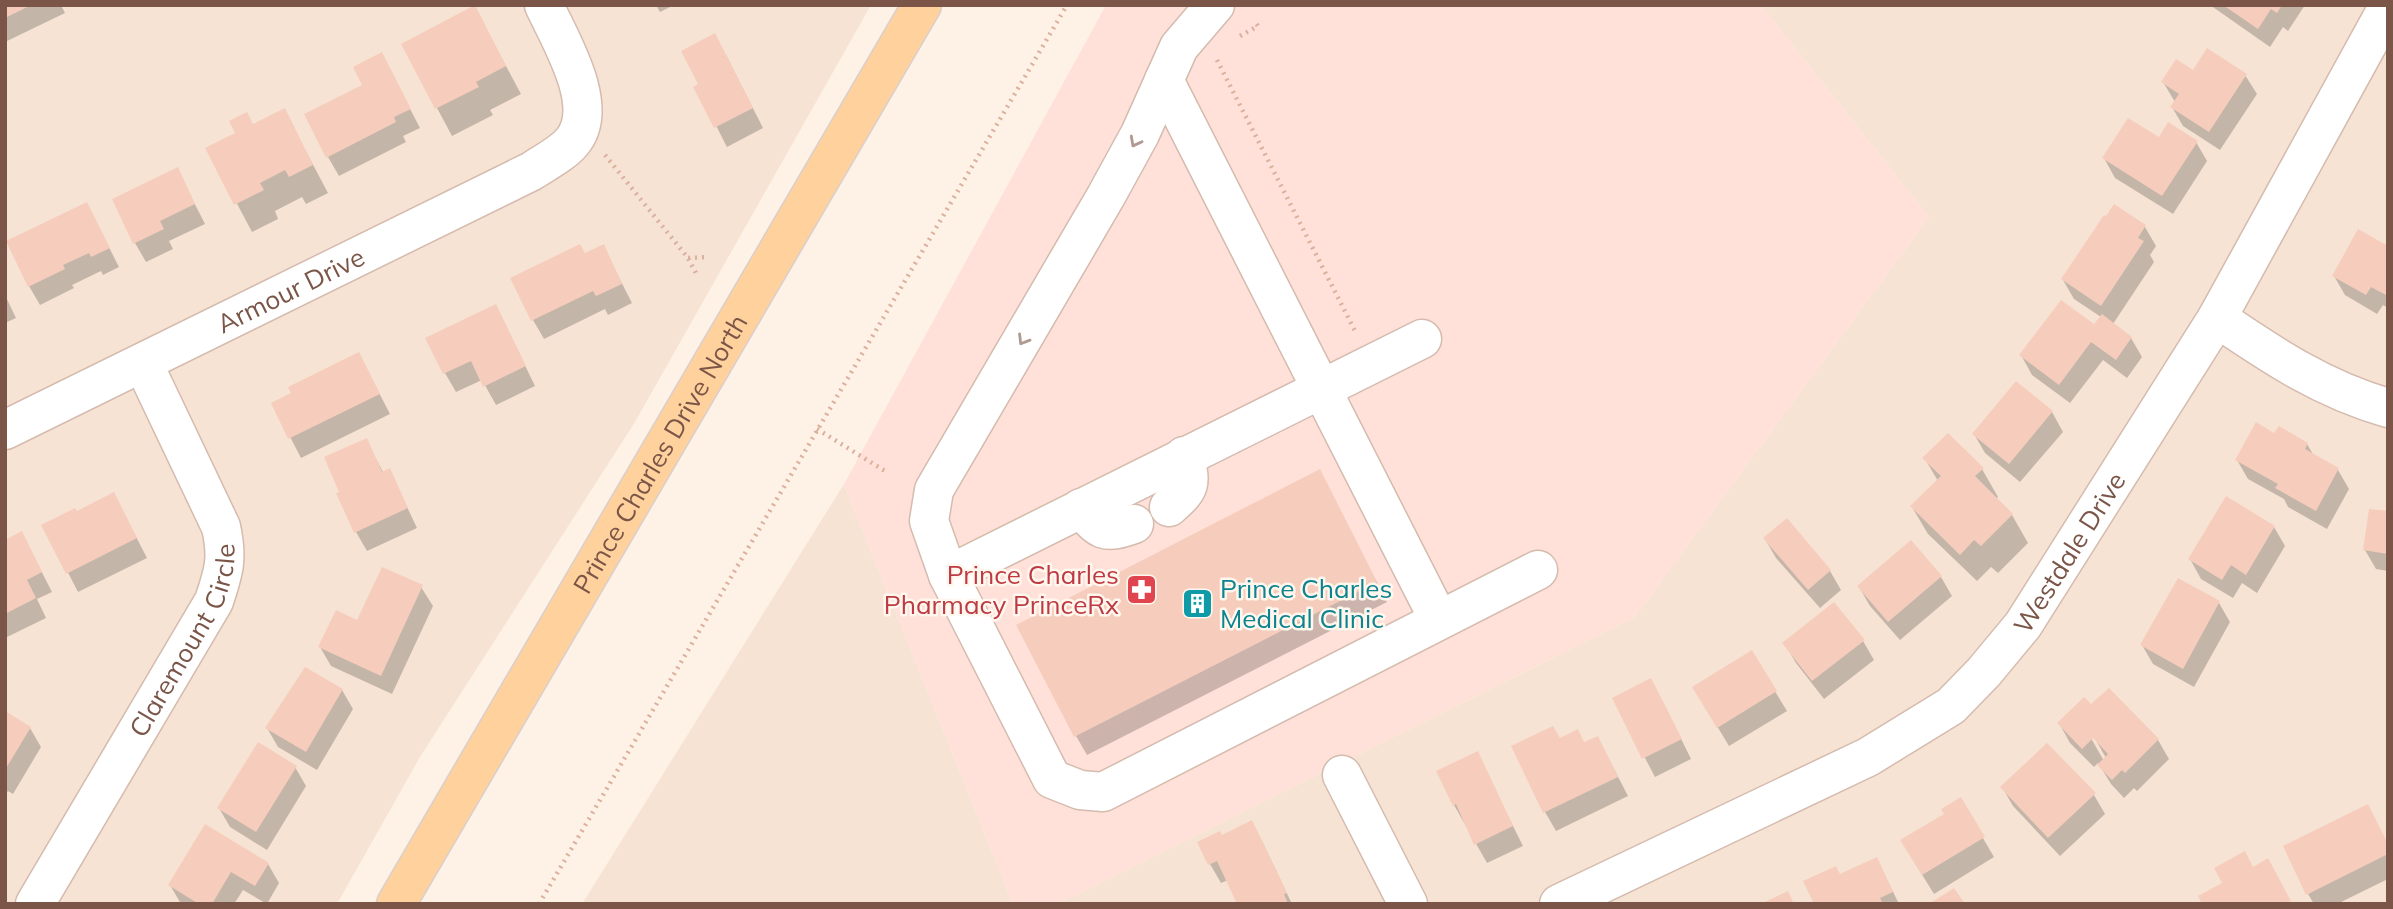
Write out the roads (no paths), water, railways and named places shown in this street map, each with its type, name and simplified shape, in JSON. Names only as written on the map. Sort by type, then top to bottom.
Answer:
[{"type":"main road","name":"Prince Charles Drive North","points":[[400,901],[922,5]]},
{"type":"street","name":"Armour Drive","points":[[5,430],[532,171],[576,135],[583,96],[570,60],[544,5]]},
{"type":"street","points":[[1215,5],[1179,47],[1140,134],[1106,196],[934,490],[929,521],[948,575],[1052,779],[1092,793],[1103,792],[1538,570]]},
{"type":"street","name":"Westdale Drive","points":[[1559,904],[1816,784],[1907,735],[1951,706],[1984,672],[2023,625],[2217,318],[2388,6]]},
{"type":"street","points":[[1164,80],[1319,389],[1439,620]]},
{"type":"street","points":[[2217,318],[2306,376],[2334,390],[2388,408]]},
{"type":"street","points":[[948,575],[1422,339]]},
{"type":"street","name":"Claremount Circle","points":[[35,904],[214,601],[222,576],[226,552],[221,527],[143,363]]},
{"type":"street","points":[[1169,507],[1185,493],[1190,478],[1184,456]]},
{"type":"street","points":[[1081,508],[1095,525],[1104,531],[1118,530],[1134,524]]},
{"type":"street","points":[[1342,775],[1408,904]]},
{"type":"place","name":"Prince Charles Pharmacy PrinceRx","points":[[1142,589]]},
{"type":"place","name":"Prince Charles Medical Clinic","points":[[1197,603]]}]
